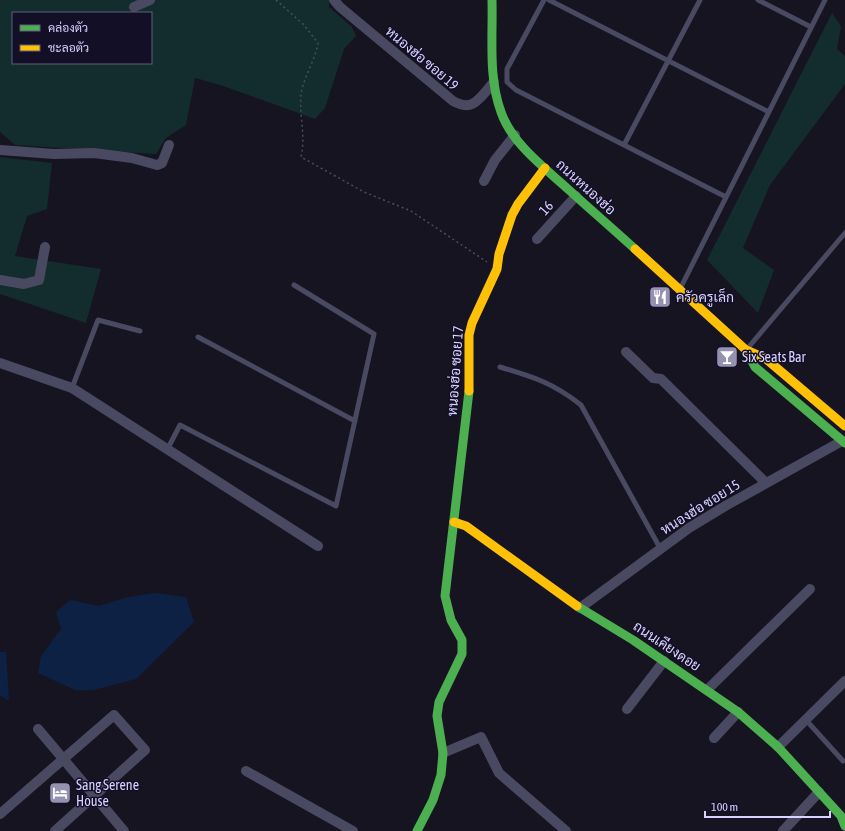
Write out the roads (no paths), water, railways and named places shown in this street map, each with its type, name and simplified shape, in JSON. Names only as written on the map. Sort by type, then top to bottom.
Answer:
[{"type":"street","points":[[134,7],[150,0]]},
{"type":"street","name":"หนองฮ่อ ซอย 19","points":[[334,0],[340,7],[453,101],[463,107],[472,106],[494,82]]},
{"type":"street","points":[[485,0],[492,12]]},
{"type":"street","name":"ถนนหนองฮ่อ","points":[[492,0],[494,82],[501,114],[515,135],[545,168],[746,350],[765,358],[845,426]]},
{"type":"street","points":[[484,181],[495,160],[515,135]]},
{"type":"street","points":[[0,150],[54,154],[94,154],[132,158],[157,165],[162,163],[169,145]]},
{"type":"street","name":"หนองฮ่อ ซอย 17","points":[[417,831],[438,789],[443,753],[437,716],[438,702],[462,654],[462,640],[451,620],[445,596],[469,385],[469,335],[472,322],[497,269],[499,254],[512,215],[518,204],[545,168]]},
{"type":"street","name":"16","points":[[537,239],[576,196]]},
{"type":"street","points":[[0,280],[24,284],[39,280],[46,247]]},
{"type":"street","name":"ถนนหนองฮ่อ","points":[[746,350],[755,367],[844,442]]},
{"type":"street","points":[[626,352],[653,378],[661,379],[766,483]]},
{"type":"street","points":[[0,363],[72,388],[318,546]]},
{"type":"street","name":"หนองฮ่อ ซอย 15","points":[[580,608],[660,548],[727,505],[844,442]]},
{"type":"street","name":"ถนนเคียงดอย","points":[[454,522],[466,526],[580,608],[633,640],[738,712],[778,747],[843,816]]},
{"type":"street","points":[[707,690],[810,589]]},
{"type":"street","points":[[627,709],[664,661]]},
{"type":"street","points":[[778,747],[845,681]]},
{"type":"street","points":[[714,738],[738,712]]},
{"type":"street","points":[[0,814],[114,715],[146,750],[55,831]]},
{"type":"street","points":[[38,729],[124,831]]},
{"type":"street","points":[[443,753],[481,737],[499,773],[566,831]]},
{"type":"street","points":[[246,771],[353,831]]},
{"type":"street","points":[[783,831],[819,792]]},
{"type":"street","points":[[843,816],[845,826]]},
{"type":"lane","points":[[544,0],[507,70],[507,82],[516,90],[726,197]]},
{"type":"lane","points":[[549,0],[769,112]]},
{"type":"lane","points":[[624,145],[700,0]]},
{"type":"lane","points":[[758,0],[811,27]]},
{"type":"lane","points":[[680,290],[825,0]]},
{"type":"lane","points":[[746,350],[845,233]]},
{"type":"lane","points":[[167,450],[180,425],[336,506],[374,334],[294,285]]},
{"type":"lane","points":[[72,388],[98,320],[140,331]]},
{"type":"lane","points":[[198,337],[355,421]]},
{"type":"lane","points":[[500,367],[540,379],[563,391],[581,405],[660,548]]},
{"type":"lane","points":[[806,720],[843,761]]},
{"type":"water","points":[[155,593],[186,597],[194,622],[136,679],[94,690],[75,690],[38,673],[41,656],[61,629],[56,612],[70,600],[99,606],[128,597]]},
{"type":"water","points":[[0,652],[6,652],[9,701],[0,695]]},
{"type":"place","name":"ครัวครูเล็ก","points":[[660,297]]},
{"type":"place","name":"Six Seats Bar","points":[[727,357]]},
{"type":"place","name":"Sang Serene House","points":[[60,793]]}]
